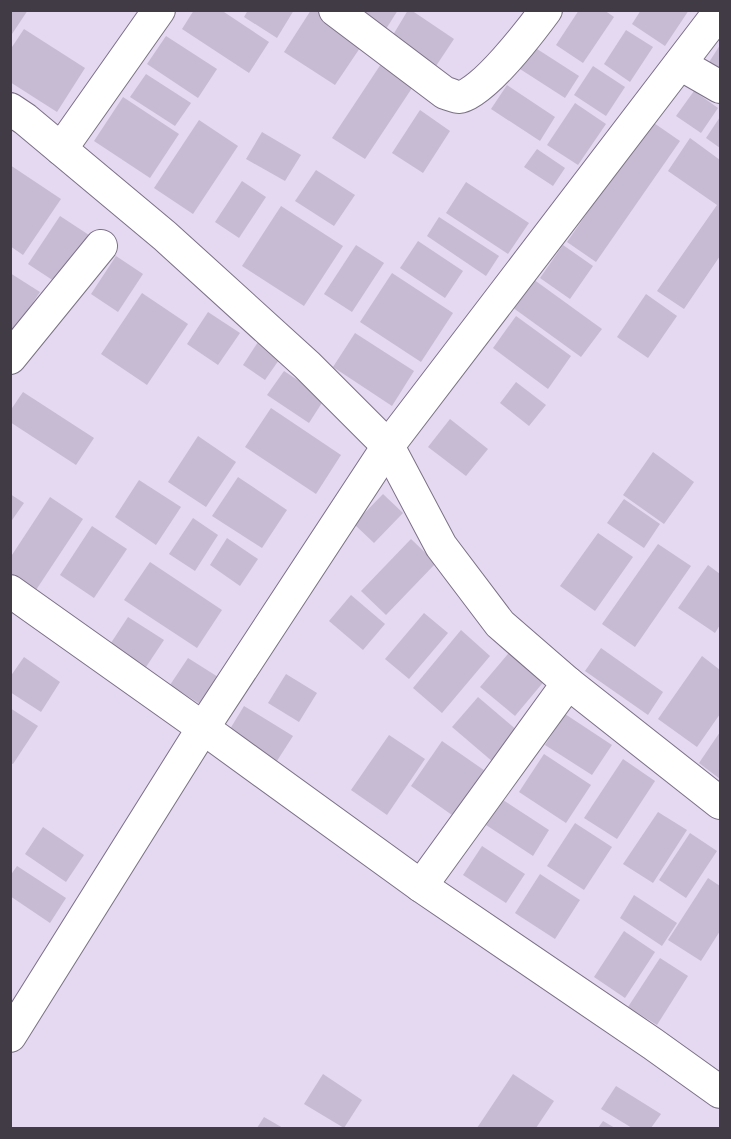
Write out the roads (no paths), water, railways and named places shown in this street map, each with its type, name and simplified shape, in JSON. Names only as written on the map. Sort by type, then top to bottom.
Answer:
[{"type":"street","points":[[60,149],[159,10]]},
{"type":"street","points":[[335,10],[446,93],[458,97],[473,91],[490,76],[529,33],[546,10]]},
{"type":"street","points":[[10,1035],[203,728],[388,446],[720,11]]},
{"type":"street","points":[[680,64],[720,87]]},
{"type":"street","points":[[10,109],[165,236],[307,365],[388,446],[441,546],[500,624],[568,683],[720,803]]},
{"type":"street","points":[[10,358],[101,246]]},
{"type":"street","points":[[10,591],[421,886],[720,1092]]},
{"type":"street","points":[[421,886],[568,683]]}]
